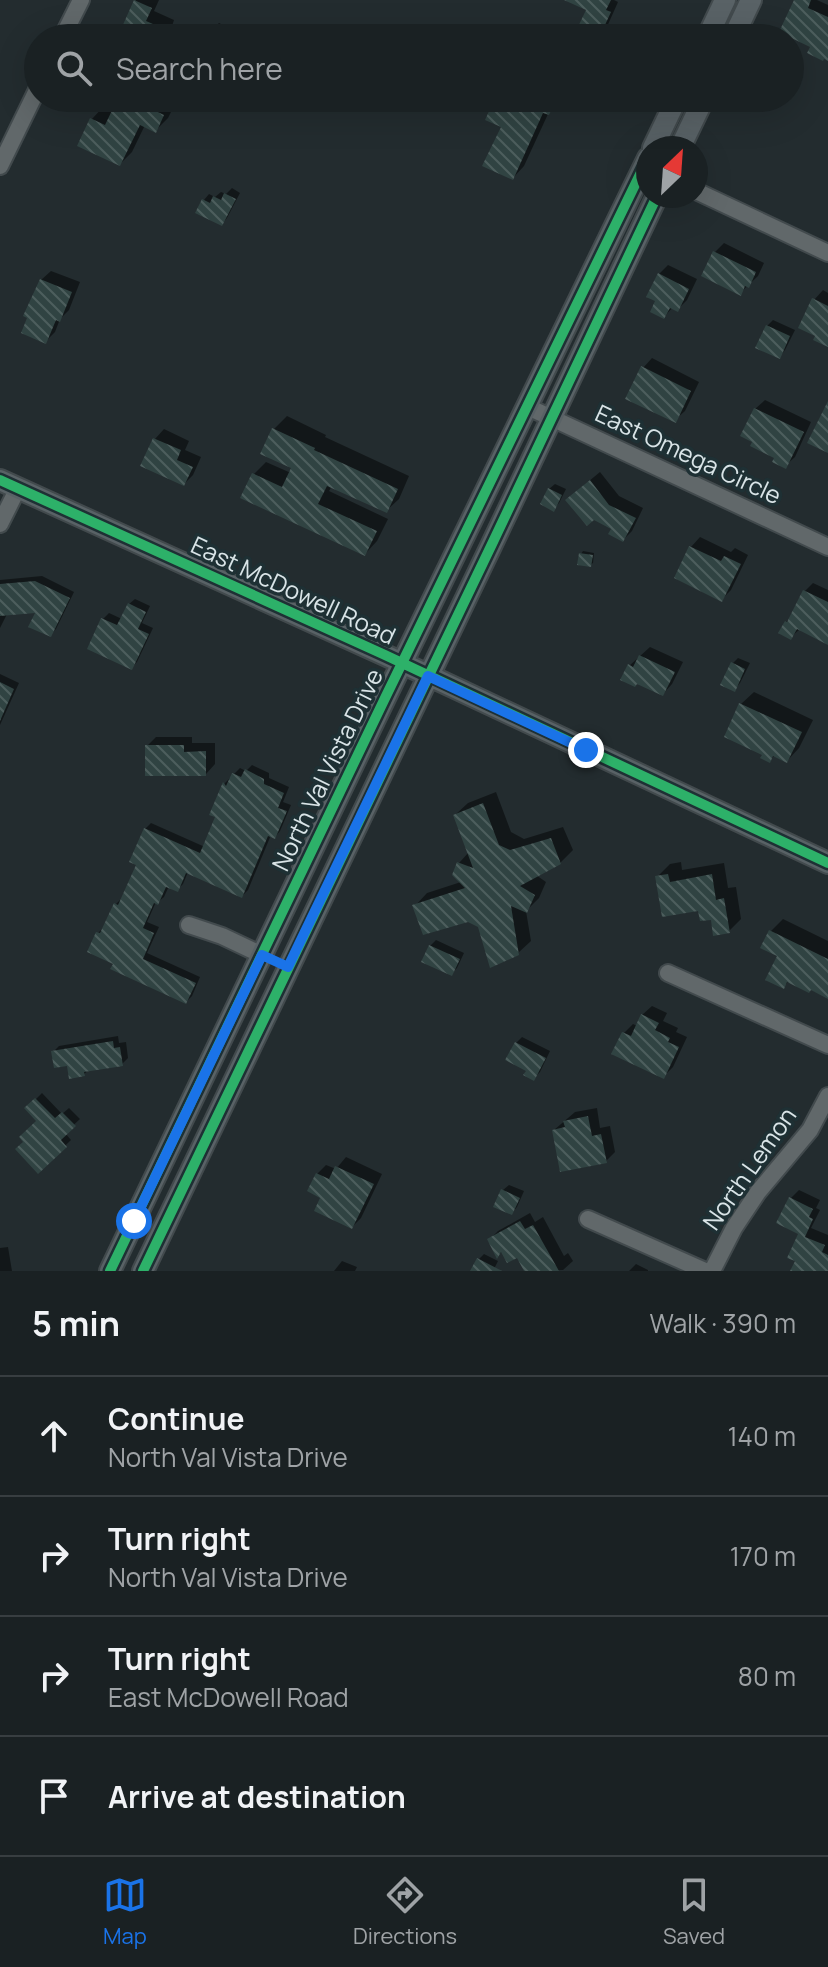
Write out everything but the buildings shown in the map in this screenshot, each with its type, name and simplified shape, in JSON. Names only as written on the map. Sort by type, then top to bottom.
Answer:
[{"type":"main road","points":[[714,24],[725,0]]},
{"type":"main road","points":[[740,24],[751,0]]},
{"type":"main road","name":"North Val Vista Drive","points":[[659,136],[670,112]]},
{"type":"main road","points":[[686,136],[697,112]]},
{"type":"main road","name":"North Val Vista Drive","points":[[110,1271],[636,185]]},
{"type":"main road","name":"North Val Vista Drive","points":[[143,1271],[651,208]]},
{"type":"main road","name":"East McDowell Road","points":[[9,484],[402,663],[828,863]]},
{"type":"main road","points":[[262,955],[288,967]]},
{"type":"main road","points":[[181,1123],[207,1136]]},
{"type":"street","points":[[69,24],[81,0]]},
{"type":"street","points":[[0,166],[26,112]]},
{"type":"street","points":[[708,197],[828,253]]},
{"type":"street","name":"East Omega Circle","points":[[528,407],[828,547]]},
{"type":"street","points":[[0,524],[9,484]]},
{"type":"street","points":[[189,925],[262,955]]},
{"type":"street","points":[[668,973],[828,1045]]},
{"type":"street","name":"North Lemon","points":[[712,1271],[734,1228],[758,1192],[810,1130],[828,1096]]},
{"type":"street","points":[[588,1219],[705,1271]]},
{"type":"cycle path","points":[[110,1271],[636,183]]},
{"type":"cycle path","points":[[143,1271],[651,208]]},
{"type":"cycle path","points":[[0,480],[385,655],[828,863]]},
{"type":"route","points":[[134,1221],[262,955],[288,967],[428,676],[586,750]]}]
